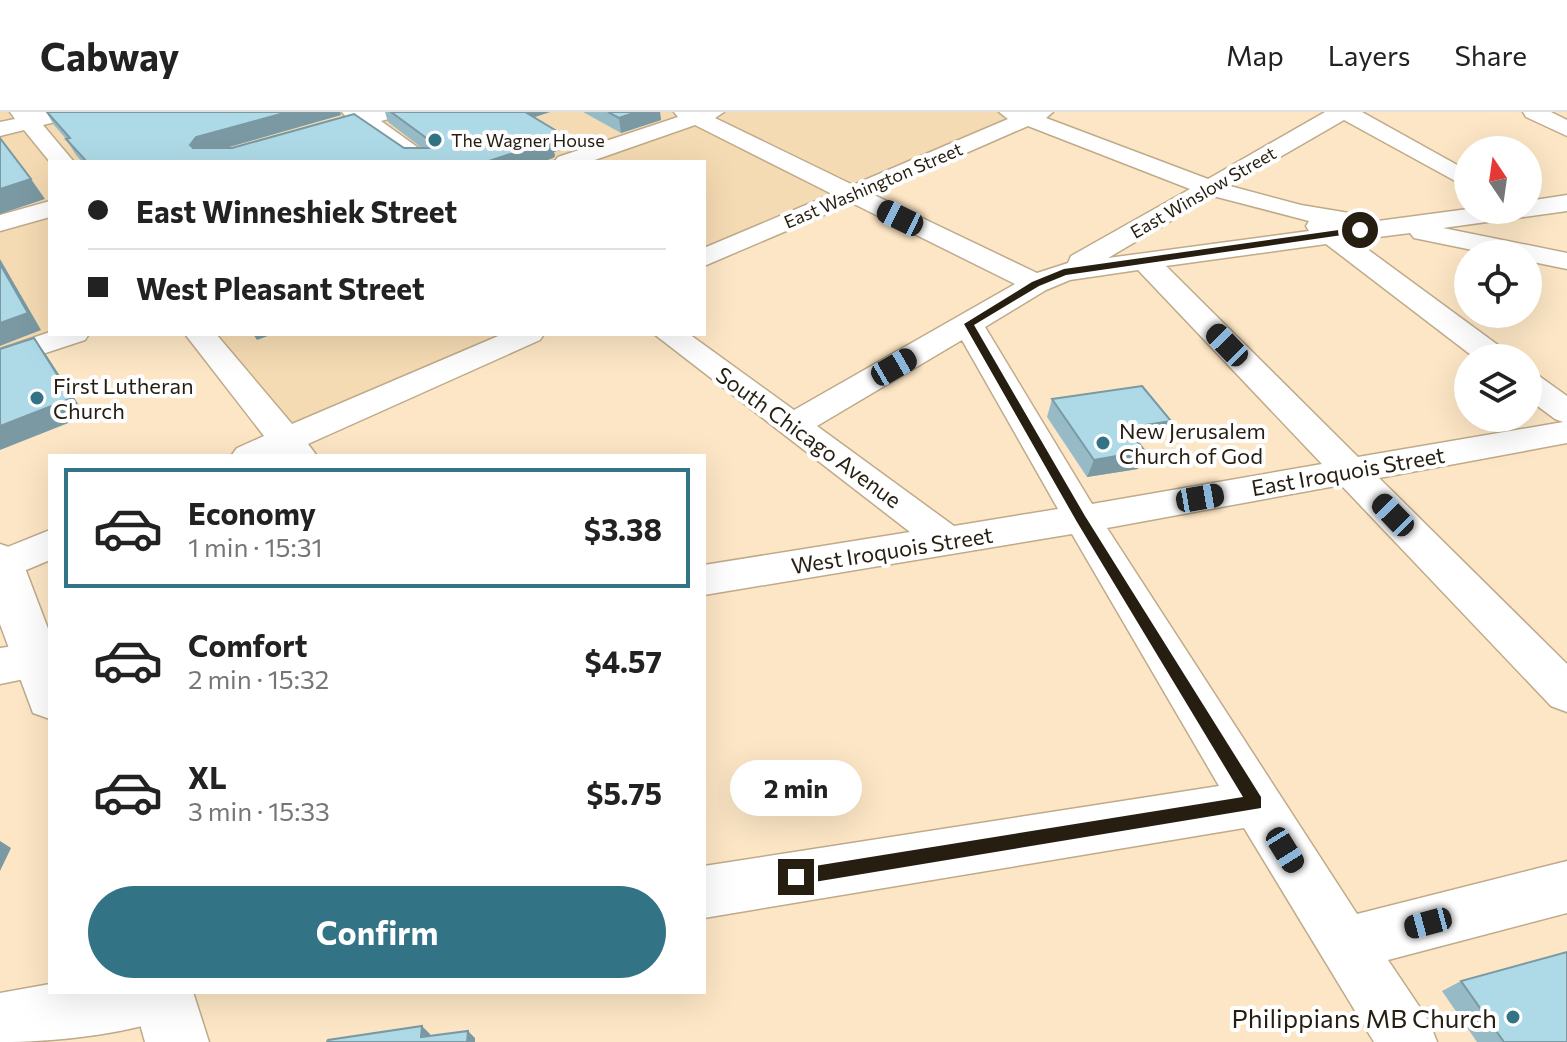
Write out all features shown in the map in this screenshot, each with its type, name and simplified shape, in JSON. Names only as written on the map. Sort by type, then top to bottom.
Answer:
[{"type":"main road","points":[[1,564],[36,679]]},
{"type":"street","points":[[0,129],[25,117],[68,112]]},
{"type":"street","points":[[219,160],[358,116],[388,112]]},
{"type":"street","points":[[1344,112],[1454,173]]},
{"type":"street","name":"East Winslow Street","points":[[794,425],[1344,112]]},
{"type":"street","points":[[1534,112],[1567,129]]},
{"type":"street","points":[[572,160],[698,114],[850,194],[1050,278],[1145,261],[1454,218]]},
{"type":"street","points":[[1026,114],[1210,188],[1300,212],[1567,261]]},
{"type":"street","name":"East Washington Street","points":[[706,257],[1026,114]]},
{"type":"street","points":[[358,116],[423,160]]},
{"type":"street","points":[[25,117],[60,160]]},
{"type":"street","points":[[1542,207],[1567,203]]},
{"type":"street","points":[[0,223],[48,210]]},
{"type":"street","points":[[1300,212],[1476,344]]},
{"type":"street","points":[[1542,224],[1567,239]]},
{"type":"street","points":[[1145,261],[1567,693]]},
{"type":"street","points":[[968,324],[1081,519],[1255,803],[1408,1042]]},
{"type":"street","points":[[0,359],[68,336]]},
{"type":"street","points":[[202,336],[292,448]]},
{"type":"street","points":[[260,454],[292,448],[525,336]]},
{"type":"street","name":"South Chicago Avenue","points":[[672,336],[948,541]]},
{"type":"street","points":[[1542,393],[1567,412]]},
{"type":"street","name":"East Iroquois Street","points":[[1081,519],[1567,432]]},
{"type":"street","name":"West Iroquois Street","points":[[706,580],[1081,519]]},
{"type":"street","points":[[1,564],[48,545]]},
{"type":"street","points":[[706,892],[1255,803]]},
{"type":"street","points":[[1345,944],[1567,887]]},
{"type":"street","points":[[0,1022],[168,1015]]},
{"type":"shaded area","points":[[0,112],[1042,112],[706,257],[706,160],[48,160],[48,335],[0,359]]},
{"type":"shaded area","points":[[202,336],[524,336],[286,440]]},
{"type":"building","points":[[47,112],[288,112],[196,137],[190,145],[193,148],[232,148],[354,114],[404,148],[433,148],[436,145],[391,112],[525,112],[560,133],[548,136],[552,139],[550,141],[492,160],[85,160],[66,139],[70,138]]},
{"type":"building","points":[[608,112],[636,112],[619,118]]},
{"type":"building","points":[[0,138],[31,179],[0,189]]},
{"type":"building","points":[[0,264],[28,313],[0,323]]},
{"type":"building","points":[[34,338],[72,398],[0,426],[0,349]]},
{"type":"building","points":[[1142,386],[1171,421],[1127,428],[1145,451],[1094,460],[1052,399]]},
{"type":"building","name":"Philippians MB Church","points":[[1567,952],[1567,1042],[1504,1042],[1461,981]]},
{"type":"building","points":[[422,1026],[421,1037],[468,1031],[467,1042],[327,1042],[328,1040]]},
{"type":"place","name":"The Wagner House","points":[[435,140]]},
{"type":"place","name":"First Lutheran Church","points":[[37,398]]},
{"type":"place","name":"New Jerusalem Church of God","points":[[1103,443]]},
{"type":"place","name":"Philippians MB Church","points":[[1513,1017]]},
{"type":"route","points":[[796,877],[1255,803],[1081,519],[968,324],[1036,284],[1064,272],[1360,230]]}]
